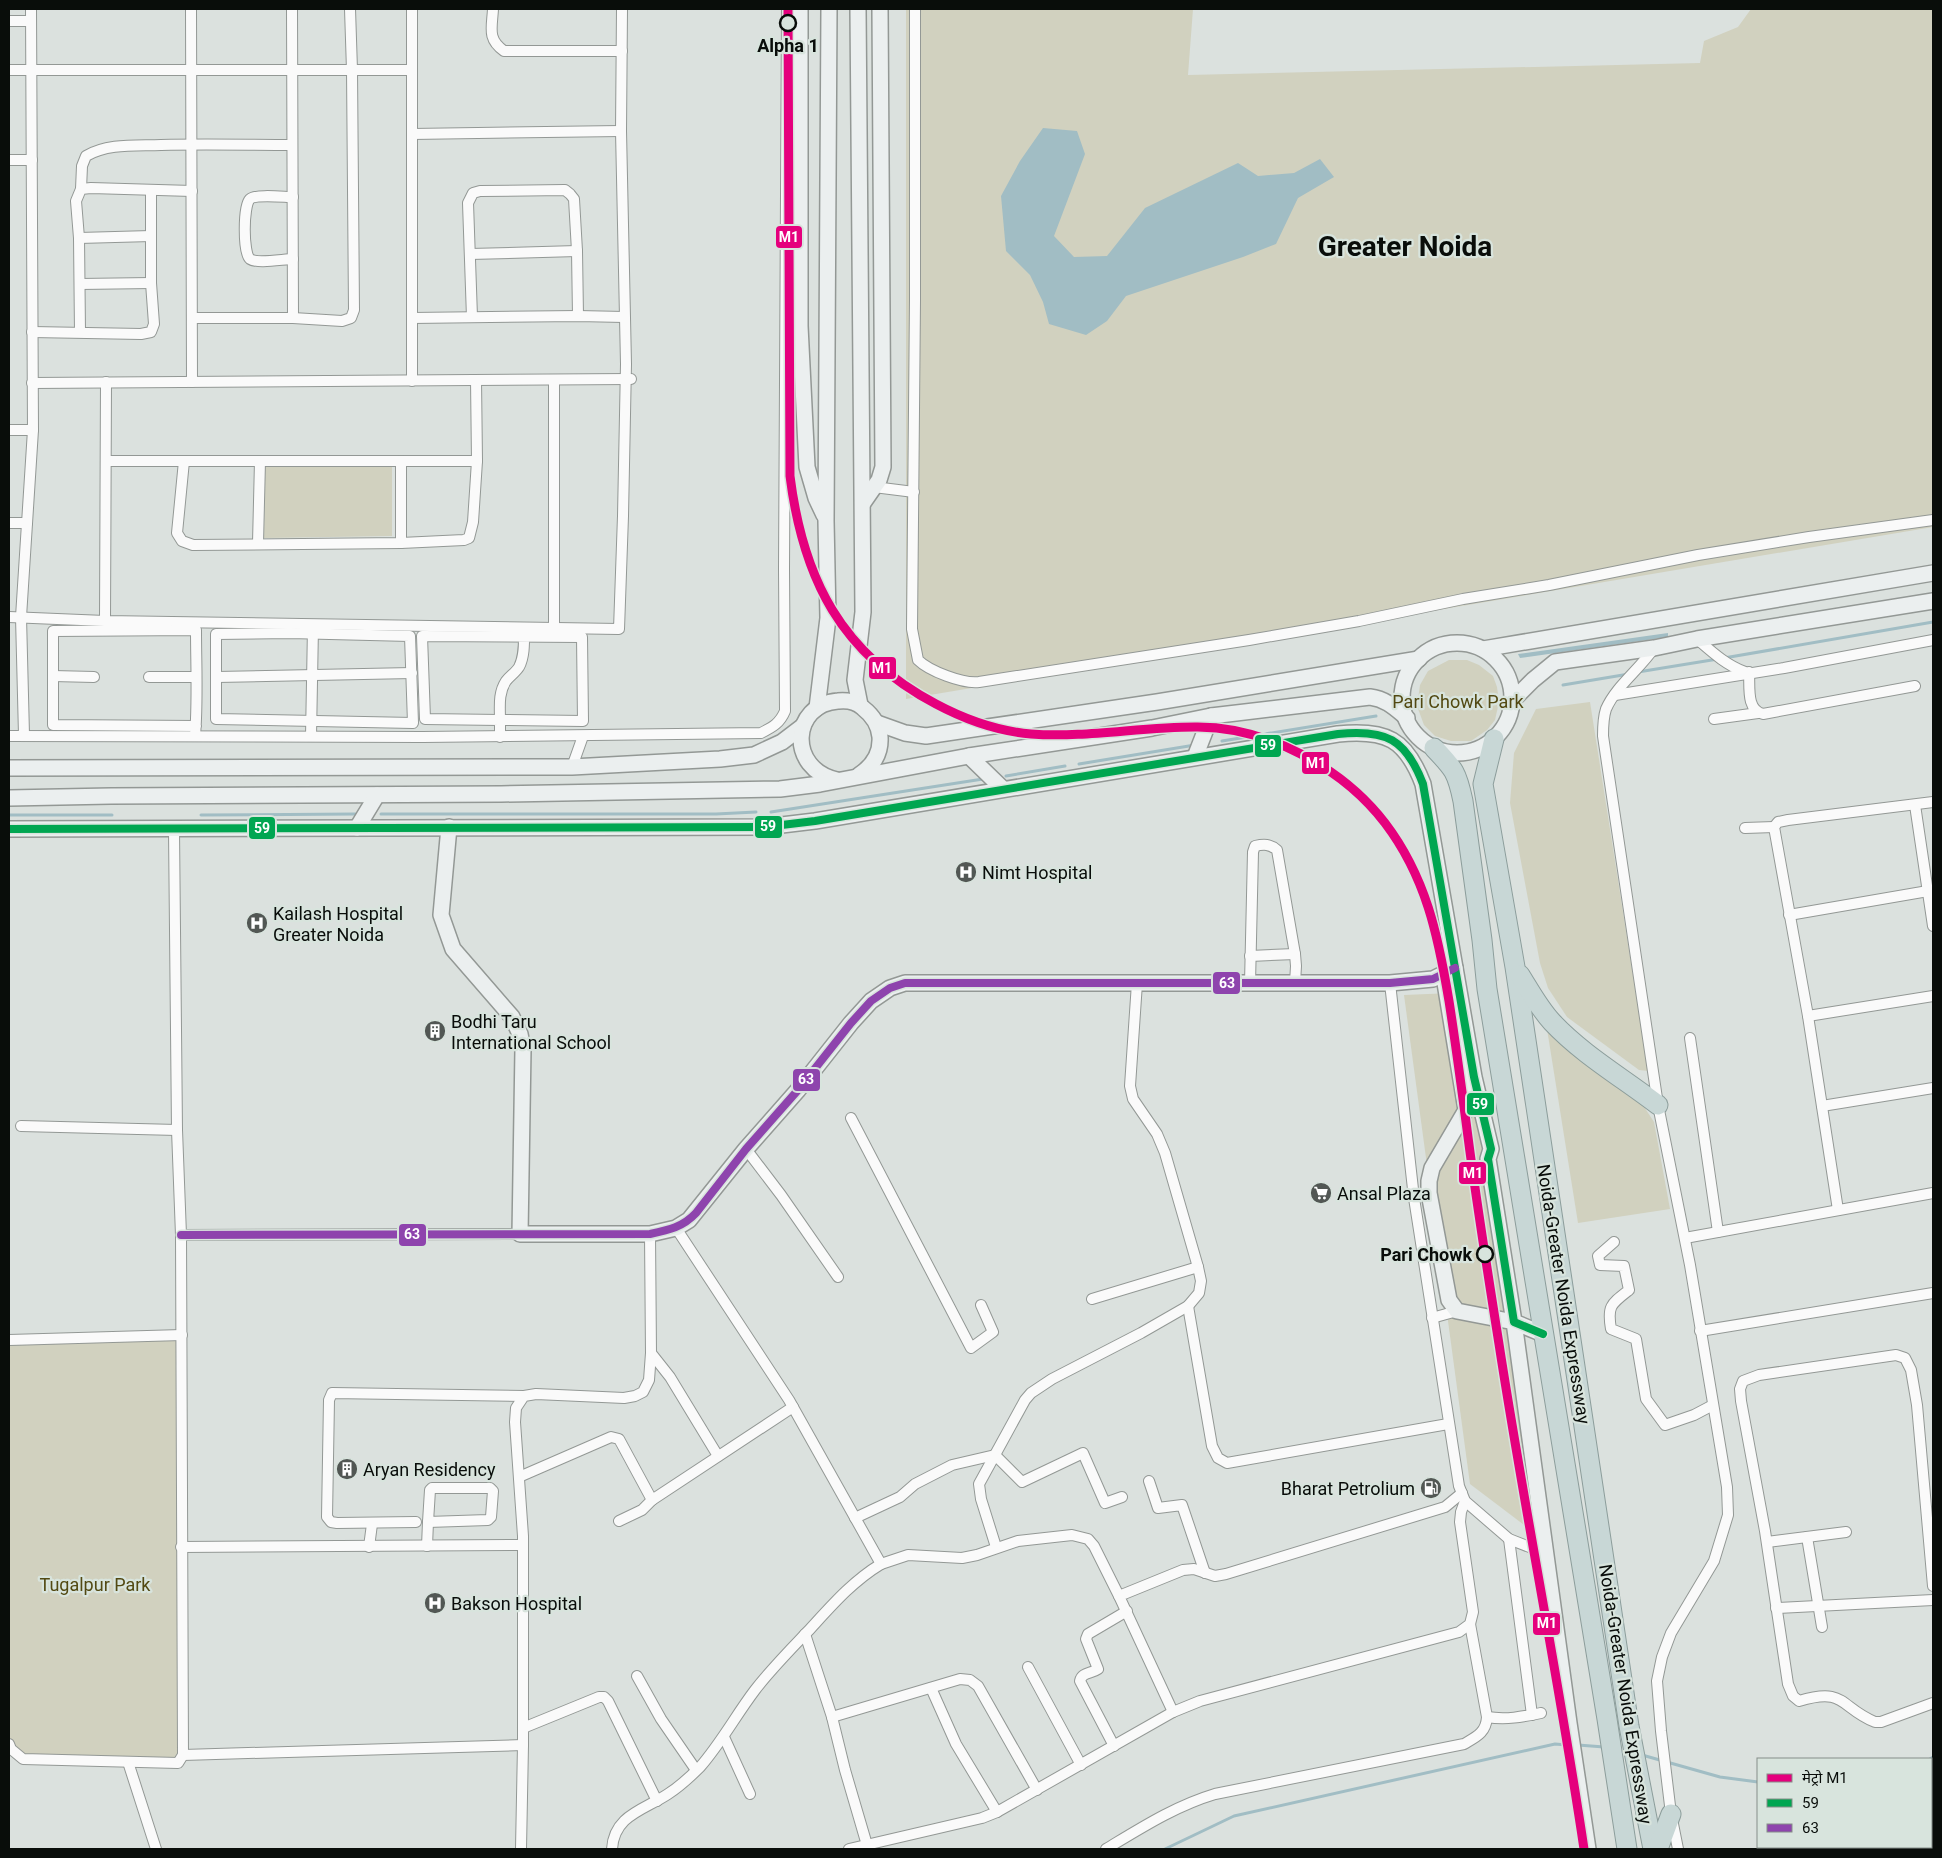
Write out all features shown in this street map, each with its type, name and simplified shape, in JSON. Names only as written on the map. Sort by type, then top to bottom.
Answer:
[{"type":"highway","name":"Noida-Greater Noida Expressway","points":[[1494,739],[1483,784],[1515,967],[1629,1726],[1653,1849]]},
{"type":"highway","name":"Noida-Greater Noida Expressway","points":[[1434,748],[1453,768],[1463,801],[1487,989],[1627,1849]]},
{"type":"highway","points":[[1515,967],[1537,1004],[1552,1022],[1578,1047],[1658,1105]]},
{"type":"highway","points":[[1658,1849],[1671,1814]]},
{"type":"street","points":[[24,735],[21,617],[33,430],[31,9]]},
{"type":"street","points":[[191,9],[192,382]]},
{"type":"street","points":[[292,9],[293,318]]},
{"type":"street","points":[[192,318],[293,318],[342,321],[351,318],[354,310],[350,9]]},
{"type":"street","points":[[412,9],[412,381]]},
{"type":"street","points":[[493,9],[492,36],[494,44],[504,51],[622,51]]},
{"type":"street","points":[[9,617],[313,629],[524,632],[582,637],[583,721],[425,718],[422,636],[524,632],[554,628],[619,629],[628,379],[624,317],[621,131],[622,9]]},
{"type":"street","points":[[53,724],[311,736],[500,737],[761,733],[774,727],[781,720],[785,711],[787,9]]},
{"type":"street","points":[[800,9],[800,326],[810,480],[826,521]]},
{"type":"street","points":[[817,708],[828,618],[826,521],[829,9]]},
{"type":"street","points":[[858,9],[863,503],[862,612],[855,680],[860,705]]},
{"type":"street","points":[[863,503],[879,480],[883,467],[880,9]]},
{"type":"street","points":[[915,9],[912,629],[915,654],[921,663],[932,669],[947,676],[972,683],[1359,621],[1463,599],[1549,585],[1698,555],[1933,520]]},
{"type":"street","points":[[9,22],[31,20]]},
{"type":"street","points":[[9,70],[412,70]]},
{"type":"street","points":[[412,134],[621,131]]},
{"type":"street","points":[[80,332],[79,238],[76,201],[82,190],[82,166],[86,156],[95,150],[112,146],[192,144],[292,145]]},
{"type":"street","points":[[9,160],[32,160]]},
{"type":"street","points":[[82,190],[91,188],[192,191]]},
{"type":"street","points":[[472,317],[468,202],[473,193],[480,191],[565,190],[574,200],[578,316]]},
{"type":"street","points":[[32,332],[141,334],[151,332],[154,324],[151,283],[151,191]]},
{"type":"street","points":[[292,197],[256,196],[250,199],[246,207],[245,251],[250,259],[256,261],[293,259]]},
{"type":"street","points":[[79,238],[151,236]]},
{"type":"street","points":[[470,254],[577,251]]},
{"type":"street","points":[[80,284],[151,283]]},
{"type":"street","points":[[412,318],[624,317]]},
{"type":"street","points":[[32,383],[628,379]]},
{"type":"street","points":[[184,461],[177,533],[182,541],[193,545],[401,543],[464,540],[469,538],[473,522],[477,461],[476,380]]},
{"type":"street","points":[[554,380],[554,628]]},
{"type":"street","points":[[105,621],[106,382]]},
{"type":"street","points":[[9,430],[33,430]]},
{"type":"street","points":[[106,461],[477,461]]},
{"type":"street","points":[[258,543],[260,461]]},
{"type":"street","points":[[401,461],[401,543]]},
{"type":"street","points":[[874,487],[914,492]]},
{"type":"street","points":[[9,523],[26,523]]},
{"type":"street","points":[[1483,649],[1933,573]]},
{"type":"street","points":[[1512,701],[1555,662],[1654,648],[1697,639],[1933,601]]},
{"type":"street","points":[[311,736],[313,629]]},
{"type":"street","points":[[313,629],[410,636],[412,674],[413,722],[216,719],[216,634],[313,629]]},
{"type":"street","points":[[52,736],[53,631],[196,630],[195,731]]},
{"type":"street","points":[[500,737],[500,700],[502,688],[520,666],[523,656],[524,632]]},
{"type":"street","points":[[1697,639],[1732,668],[1747,673]]},
{"type":"street","points":[[1616,694],[1933,640]]},
{"type":"street","points":[[9,798],[501,794],[780,789],[820,784],[969,756],[1152,728],[1211,716],[1370,697],[1381,698],[1388,702],[1406,718],[1418,735],[1434,748],[1449,752],[1465,752],[1480,748],[1494,739],[1503,728],[1509,715],[1512,701],[1511,686],[1506,671],[1496,658],[1483,649],[1467,643],[1450,643],[1433,648],[1419,658],[1409,671],[1404,686],[1403,703],[1406,718]]},
{"type":"street","points":[[1654,648],[1606,709],[1603,721],[1603,736],[1658,1105],[1685,1238],[1726,1488],[1728,1515],[1714,1561],[1671,1633],[1662,1657],[1657,1681],[1671,1814],[1678,1849]]},
{"type":"street","points":[[876,723],[905,734],[926,736],[1157,702],[1419,658]]},
{"type":"street","points":[[1747,673],[1751,705],[1758,713]]},
{"type":"street","points":[[217,677],[412,674]]},
{"type":"street","points":[[53,676],[94,677]]},
{"type":"street","points":[[149,677],[196,677]]},
{"type":"street","points":[[1714,720],[1758,713],[1763,714],[1915,686]]},
{"type":"street","points":[[837,780],[817,772],[807,761],[801,747],[803,726],[809,716],[817,708],[831,701],[846,700],[860,705],[870,713],[876,723],[880,744],[878,754],[869,767],[857,776]]},
{"type":"street","points":[[1195,757],[1211,716]]},
{"type":"street","points":[[9,768],[572,766],[720,759],[754,755],[782,742],[803,726]]},
{"type":"street","points":[[9,736],[195,731]]},
{"type":"street","points":[[9,830],[765,827],[815,821],[1361,731],[1378,733],[1398,744],[1416,765],[1423,784],[1455,968],[1445,983],[1466,1110],[1432,1168],[1429,1193],[1449,1300],[1456,1311]]},
{"type":"street","points":[[572,766],[583,736]]},
{"type":"street","points":[[969,756],[1003,790]]},
{"type":"street","points":[[357,828],[377,795]]},
{"type":"street","points":[[1838,1210],[1808,1016],[1774,827],[1778,822],[1788,820],[1933,802]]},
{"type":"street","points":[[1915,805],[1933,926]]},
{"type":"street","points":[[449,827],[441,915],[447,936],[453,949],[512,1017],[520,1034],[523,1049],[520,1234]]},
{"type":"street","points":[[1745,828],[1774,827]]},
{"type":"street","points":[[9,1744],[23,1759],[178,1763],[183,1756],[181,1547],[182,1335],[177,1130],[174,830]]},
{"type":"street","points":[[1250,983],[1253,852],[1255,846],[1261,844],[1272,845],[1277,850],[1295,954],[1295,982]]},
{"type":"street","points":[[1789,915],[1928,891]]},
{"type":"street","points":[[1250,956],[1295,954]]},
{"type":"street","points":[[1445,983],[1455,968]]},
{"type":"street","points":[[996,1547],[979,1489],[980,1480],[1025,1400],[1031,1393],[1052,1379],[1141,1333],[1188,1306],[1199,1293],[1201,1281],[1198,1267],[1165,1154],[1157,1134],[1134,1099],[1130,1086],[1137,983]]},
{"type":"street","points":[[1106,1849],[1163,1814],[1193,1801],[1215,1794],[1464,1744],[1478,1736],[1486,1726],[1487,1717],[1470,1624],[1473,1612],[1460,1522],[1464,1497],[1448,1424],[1432,1318],[1413,1183],[1390,983]]},
{"type":"street","points":[[181,1235],[650,1234],[676,1228],[696,1213],[746,1149],[798,1090],[871,1000],[890,988],[905,984],[1445,983]]},
{"type":"street","points":[[1445,983],[1474,1077],[1490,1149],[1488,1159],[1514,1322],[1588,1849]]},
{"type":"street","points":[[1808,1016],[1933,996]]},
{"type":"street","points":[[1690,1038],[1718,1232]]},
{"type":"street","points":[[1822,1106],[1933,1088]]},
{"type":"street","points":[[851,1118],[971,1348],[993,1332],[981,1304]]},
{"type":"street","points":[[21,1126],[177,1130]]},
{"type":"street","points":[[1490,1149],[1511,1133]]},
{"type":"street","points":[[746,1149],[781,1195],[838,1277]]},
{"type":"street","points":[[1413,1183],[1429,1181]]},
{"type":"street","points":[[1685,1238],[1933,1193]]},
{"type":"street","points":[[676,1228],[793,1407],[881,1564]]},
{"type":"street","points":[[416,1522],[337,1523],[331,1522],[327,1517],[329,1400],[332,1393],[524,1396],[536,1394],[624,1398],[643,1392],[649,1380],[651,1353],[650,1234]]},
{"type":"street","points":[[1614,1242],[1598,1256],[1600,1265],[1624,1266],[1628,1290],[1614,1301],[1608,1314],[1611,1330],[1636,1339],[1646,1399],[1665,1425],[1694,1415],[1713,1405]]},
{"type":"street","points":[[1092,1299],[1198,1267]]},
{"type":"street","points":[[1700,1331],[1933,1293]]},
{"type":"street","points":[[1188,1306],[1212,1446],[1218,1458],[1228,1463],[1448,1424]]},
{"type":"street","points":[[1432,1318],[1456,1311],[1514,1322],[1543,1334]]},
{"type":"street","points":[[9,1340],[182,1335]]},
{"type":"street","points":[[651,1353],[670,1377],[718,1456]]},
{"type":"street","points":[[1933,1586],[1916,1405],[1908,1362],[1902,1356],[1896,1355],[1759,1375],[1743,1381],[1740,1389],[1741,1401],[1766,1542],[1788,1684],[1792,1696],[1799,1701],[1817,1695],[1835,1696],[1875,1722],[1881,1722],[1933,1703]]},
{"type":"street","points":[[521,1849],[523,1545],[515,1422],[516,1408],[524,1396]]},
{"type":"street","points":[[619,1521],[642,1510],[652,1500],[793,1407]]},
{"type":"street","points":[[519,1476],[611,1437],[615,1437],[619,1439],[652,1500]]},
{"type":"street","points":[[994,1455],[1022,1482],[1083,1453],[1105,1503],[1122,1497]]},
{"type":"street","points":[[855,1518],[900,1498],[915,1484],[952,1465],[994,1455]]},
{"type":"street","points":[[1149,1481],[1158,1508],[1182,1505],[1205,1573]]},
{"type":"street","points":[[427,1546],[428,1522],[430,1490],[432,1488],[490,1488],[492,1491],[493,1513],[488,1520],[428,1522]]},
{"type":"street","points":[[1464,1497],[1509,1539],[1547,1554]]},
{"type":"street","points":[[1119,1596],[1183,1570],[1194,1569],[1215,1576],[1226,1574],[1445,1507],[1464,1497]]},
{"type":"street","points":[[369,1547],[372,1524]]},
{"type":"street","points":[[1766,1542],[1846,1532]]},
{"type":"street","points":[[612,1849],[613,1839],[619,1826],[631,1815],[669,1794],[696,1770],[724,1737],[755,1691],[845,1592],[864,1574],[881,1564],[908,1555],[962,1558],[978,1555],[996,1547],[1018,1541],[1072,1535],[1088,1539],[1094,1546],[1127,1611],[1173,1712]]},
{"type":"street","points":[[1807,1537],[1822,1627]]},
{"type":"street","points":[[1487,1717],[1502,1719],[1536,1714],[1509,1539]]},
{"type":"street","points":[[181,1547],[523,1545]]},
{"type":"street","points":[[1776,1608],[1933,1600]]},
{"type":"street","points":[[1114,1746],[1080,1681],[1084,1674],[1098,1669],[1086,1639],[1088,1634],[1127,1611]]},
{"type":"street","points":[[849,1849],[866,1845],[885,1845],[982,1818],[997,1812],[1173,1712],[1200,1701],[1459,1632],[1470,1624]]},
{"type":"street","points":[[805,1634],[832,1717],[866,1845]]},
{"type":"street","points":[[1028,1667],[1081,1765]]},
{"type":"street","points":[[636,1676],[661,1719],[696,1770]]},
{"type":"street","points":[[832,1717],[960,1680],[970,1680],[978,1686],[1037,1790]]},
{"type":"street","points":[[931,1688],[956,1744],[997,1812]]},
{"type":"street","points":[[523,1728],[599,1697],[604,1697],[608,1701],[657,1800]]},
{"type":"street","points":[[724,1737],[750,1794]]},
{"type":"street","points":[[183,1756],[523,1745]]},
{"type":"street","points":[[128,1762],[156,1849]]},
{"type":"street","points":[[1886,1849],[1898,1848]]},
{"type":"green space","points":[[906,9],[1193,9],[1188,75],[1700,63],[1704,41],[1738,27],[1751,9],[1933,9],[1933,527],[906,699]]},
{"type":"green space","points":[[265,466],[392,467],[392,536],[264,538]]},
{"type":"green space","name":"Pari Chowk Park","points":[[1449,660],[1467,660],[1479,665],[1493,676],[1497,687],[1499,702],[1495,720],[1487,730],[1471,741],[1451,741],[1435,736],[1424,725],[1417,706],[1420,685],[1428,671]]},
{"type":"green space","points":[[1590,702],[1648,1071],[1639,1070],[1567,1017],[1548,988],[1540,963],[1510,803],[1514,753],[1536,709]]},
{"type":"green space","points":[[1452,993],[1462,1006],[1536,1534],[1470,1484],[1404,995]]},
{"type":"green space","points":[[1547,1029],[1635,1093],[1654,1122],[1670,1209],[1578,1223]]},
{"type":"green space","name":"Tugalpur Park","points":[[182,1335],[181,1760],[23,1759],[9,1744],[9,1340]]},
{"type":"water","points":[[1043,128],[1077,131],[1085,154],[1054,236],[1074,257],[1107,256],[1145,208],[1238,163],[1258,176],[1294,173],[1320,159],[1334,177],[1298,198],[1276,244],[1126,296],[1107,321],[1086,335],[1049,324],[1043,302],[1030,275],[1006,251],[1001,196],[1020,161]]},
{"type":"water","points":[[1668,633],[1668,637],[1520,658],[1518,654]]},
{"type":"waterway","points":[[1724,658],[1933,622]]},
{"type":"waterway","points":[[1638,672],[1718,659]]},
{"type":"waterway","points":[[1563,685],[1629,674]]},
{"type":"waterway","points":[[1222,741],[1376,716]]},
{"type":"waterway","points":[[1079,764],[1195,745]]},
{"type":"waterway","points":[[1006,776],[1065,766]]},
{"type":"waterway","points":[[771,812],[983,779]]},
{"type":"waterway","points":[[381,814],[716,814],[756,812]]},
{"type":"waterway","points":[[201,815],[355,814]]},
{"type":"waterway","points":[[9,815],[112,815]]},
{"type":"waterway","points":[[1165,1849],[1234,1816],[1555,1744],[1567,1745]]},
{"type":"waterway","points":[[1578,1745],[1604,1747]]},
{"type":"waterway","points":[[1642,1755],[1720,1777],[1757,1782]]},
{"type":"metro line","name":"M1","points":[[788,9],[790,476],[796,513],[805,548],[817,580],[832,610],[851,637],[875,662],[903,684],[936,704],[970,720],[1018,733],[1072,735],[1195,727],[1248,734],[1275,742],[1300,754],[1347,784],[1385,823],[1411,864],[1435,930],[1449,1001],[1495,1318],[1584,1849]]},
{"type":"transit line","name":"59","points":[[9,829],[765,827],[815,821],[1338,734],[1369,733],[1382,736],[1392,740],[1409,756],[1423,784],[1474,1077],[1491,1149],[1488,1159],[1514,1322],[1543,1334]]},
{"type":"transit line","name":"63","points":[[181,1235],[650,1234],[681,1225],[696,1213],[746,1149],[798,1090],[851,1023],[871,1001],[890,988],[905,983],[1390,983],[1433,979],[1455,968]]},
{"type":"place","name":"Alpha 1","points":[[788,23]]},
{"type":"place","name":"Nimt Hospital","points":[[966,872]]},
{"type":"place","name":"Kailash Hospital Greater Noida","points":[[257,923]]},
{"type":"place","name":"Bodhi Taru International School","points":[[435,1031]]},
{"type":"place","name":"Ansal Plaza","points":[[1321,1193]]},
{"type":"place","name":"Pari Chowk","points":[[1485,1254]]},
{"type":"place","name":"Aryan Residency","points":[[347,1469]]},
{"type":"place","name":"Bharat Petrolium","points":[[1431,1488]]},
{"type":"place","name":"Bakson Hospital","points":[[435,1603]]},
{"type":"district","name":"Greater Noida","points":[[1405,246]]}]
